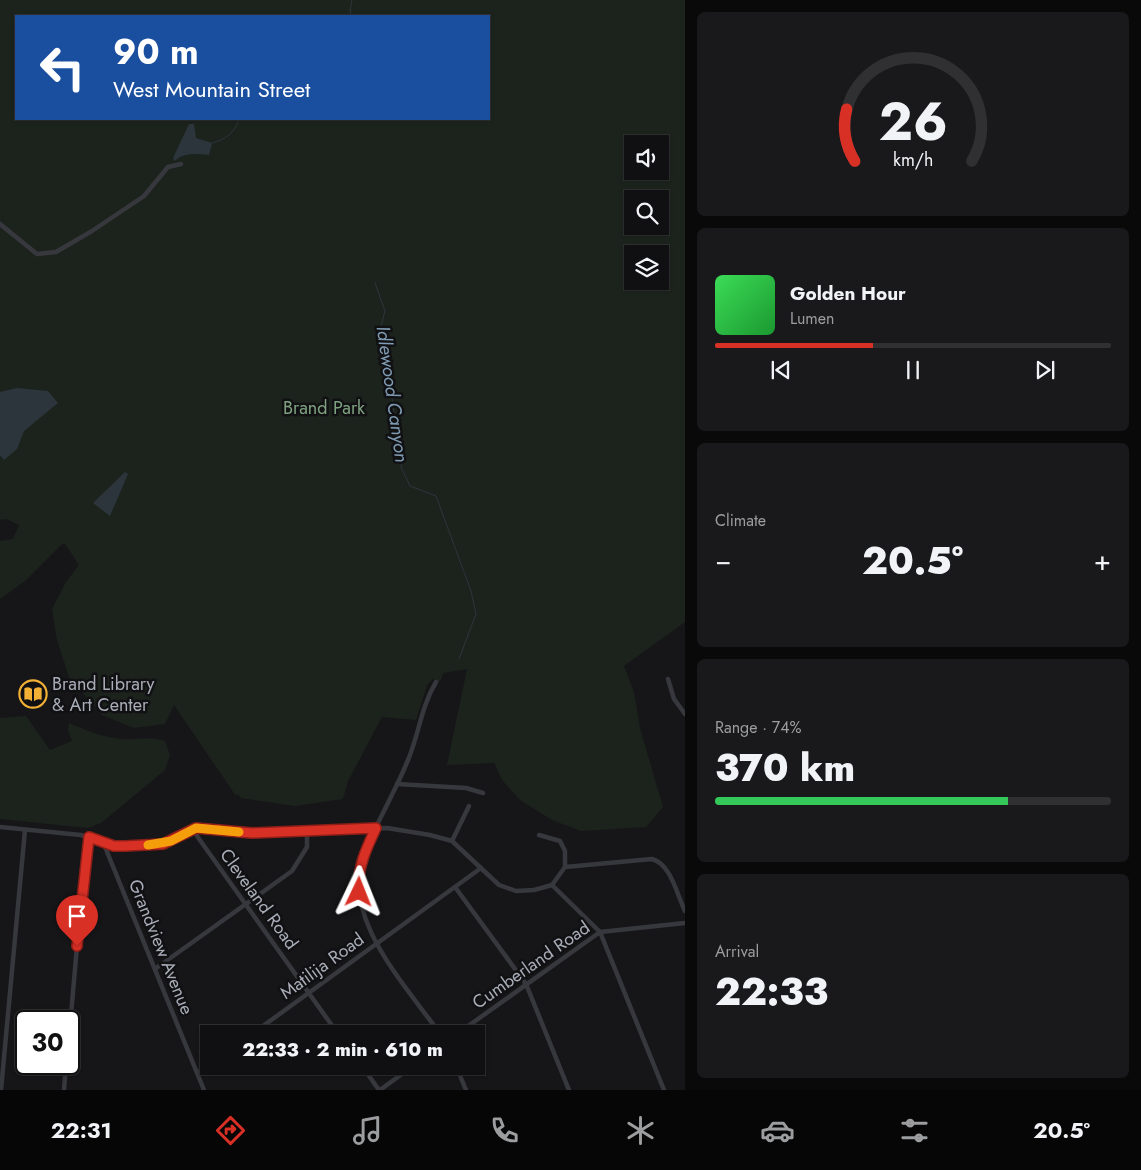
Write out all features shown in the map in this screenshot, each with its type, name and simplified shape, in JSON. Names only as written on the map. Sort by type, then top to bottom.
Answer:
[{"type":"street","points":[[0,224],[37,254],[56,252],[126,209],[144,196],[168,167],[181,164]]},
{"type":"street","points":[[668,679],[674,699],[685,714]]},
{"type":"street","points":[[434,1025],[376,944],[361,907],[358,878],[364,855],[408,760],[426,700],[436,682]]},
{"type":"street","points":[[396,784],[466,788],[483,793]]},
{"type":"street","points":[[452,841],[469,806]]},
{"type":"street","points":[[0,827],[89,837],[125,846],[163,844],[196,828],[252,833],[376,828],[430,835],[452,841],[499,885],[516,891],[534,890],[552,884],[565,867],[565,851],[560,841],[539,835]]},
{"type":"street","name":"Cleveland Road","points":[[196,828],[196,836],[332,1025]]},
{"type":"street","points":[[1,1090],[26,830]]},
{"type":"street","points":[[156,969],[292,871],[307,847],[307,831]]},
{"type":"street","points":[[72,1010],[89,837]]},
{"type":"street","name":"Grandview Avenue","points":[[103,842],[204,1090]]},
{"type":"street","points":[[565,867],[652,859],[659,861],[665,867],[685,911]]},
{"type":"street","name":"Matilija Road","points":[[264,1025],[481,868]]},
{"type":"street","points":[[552,884],[600,932],[664,1090]]},
{"type":"street","points":[[455,887],[526,984],[569,1090]]},
{"type":"street","name":"Cumberland Road","points":[[469,1025],[600,932],[685,923]]},
{"type":"street","points":[[64,1090],[65,1075]]},
{"type":"street","points":[[369,1075],[380,1090],[401,1075]]},
{"type":"street","points":[[460,1075],[466,1090]]},
{"type":"green space","name":"Brand Park","points":[[0,0],[685,0],[685,622],[624,666],[634,692],[640,728],[663,807],[646,827],[581,831],[552,820],[520,800],[502,780],[494,763],[447,765],[467,669],[443,673],[440,682],[433,679],[427,685],[416,720],[382,717],[348,781],[343,799],[295,806],[241,798],[238,794],[236,796],[174,705],[165,724],[134,728],[102,715],[69,677],[57,640],[52,609],[66,582],[79,565],[65,544],[62,544],[25,581],[0,599],[0,541],[13,539],[19,525],[6,519],[0,520]]},
{"type":"green space","points":[[26,716],[50,750],[72,741],[68,730],[69,723],[108,737],[165,741],[170,755],[165,770],[101,823],[88,828],[0,819],[0,718]]},
{"type":"shaded area","points":[[189,124],[194,124],[196,138],[212,143],[209,155],[187,155],[175,161],[173,158]]},
{"type":"shaded area","points":[[17,388],[48,391],[58,403],[24,431],[17,449],[4,460],[0,455],[0,392]]},
{"type":"shaded area","points":[[125,472],[128,474],[110,516],[93,503]]},
{"type":"waterway","points":[[351,15],[352,0]]},
{"type":"waterway","points":[[212,143],[229,135],[238,124],[239,120]]},
{"type":"waterway","name":"Idlewood Canyon","points":[[375,283],[385,311],[381,326],[389,348],[389,371],[396,431],[403,452],[401,467],[410,486],[436,496],[471,591],[476,614],[459,659]]},
{"type":"slow traffic","points":[[148,845],[163,844],[196,828],[239,832]]},
{"type":"place","name":"Brand Library & Art Center","points":[[33,694]]},
{"type":"route","points":[[77,946],[89,837],[114,846],[125,846],[163,844],[196,828],[252,833],[376,828],[364,855],[358,878],[359,892]]}]
